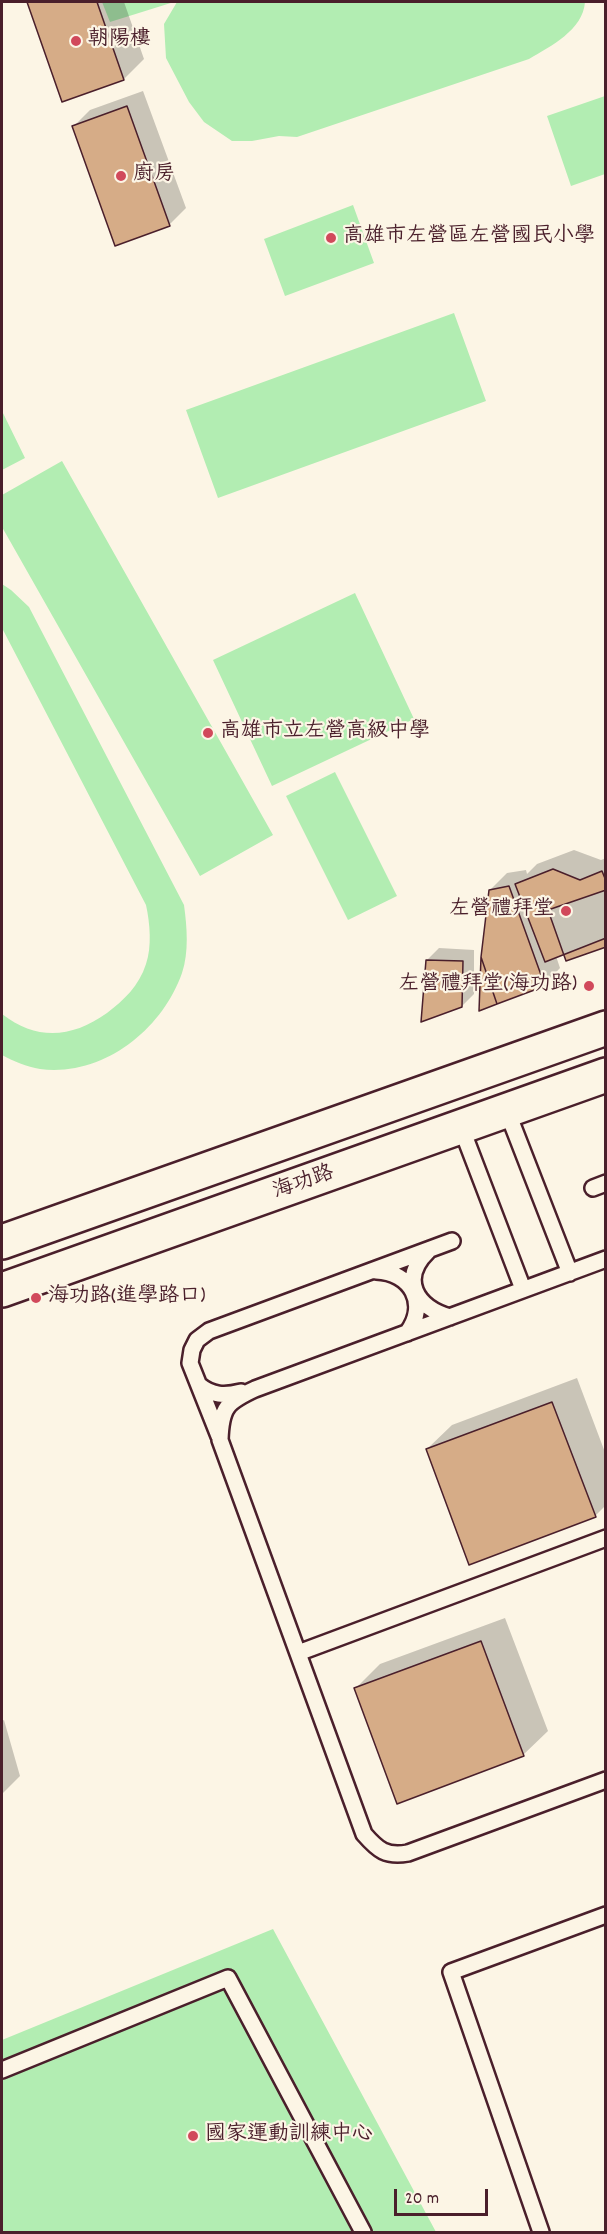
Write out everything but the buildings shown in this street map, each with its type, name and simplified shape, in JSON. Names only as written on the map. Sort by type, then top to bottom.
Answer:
[{"type":"street","points":[[2,1242],[606,1028]]},
{"type":"street","name":"海功路","points":[[2,1290],[606,1075]]},
{"type":"lane","points":[[507,1111],[570,1273]]},
{"type":"lane","points":[[461,1127],[524,1289]]},
{"type":"lane","points":[[452,1241],[209,1331],[196,1340],[190,1363],[364,1834],[375,1846],[395,1856],[408,1853],[606,1780]]},
{"type":"lane","points":[[407,1333],[416,1316],[413,1277],[420,1259],[428,1251]]},
{"type":"lane","points":[[220,1440],[221,1422],[232,1400],[255,1389],[606,1259]]},
{"type":"lane","points":[[371,1271],[386,1271],[398,1276],[434,1312],[450,1317]]},
{"type":"lane","points":[[199,1385],[205,1391],[226,1396],[255,1389]]},
{"type":"lane","points":[[298,1653],[606,1538]]},
{"type":"lane","points":[[541,2232],[451,1972],[606,1915]]},
{"type":"lane","points":[[2,2070],[228,1978],[363,2232]]},
{"type":"green space","points":[[102,2],[174,2],[110,22]]},
{"type":"green space","points":[[177,2],[585,2],[583,12],[572,29],[556,43],[529,59],[297,137],[279,136],[252,141],[232,141],[204,122],[189,102],[166,58],[164,24]]},
{"type":"green space","points":[[605,96],[605,174],[571,186],[547,116]]},
{"type":"green space","points":[[353,205],[374,263],[285,296],[264,239]]},
{"type":"green space","points":[[454,313],[486,401],[218,498],[186,410]]},
{"type":"green space","points":[[2,411],[25,458],[2,470]]},
{"type":"green space","points":[[62,461],[273,835],[200,876],[2,527],[2,495]]},
{"type":"green space","points":[[2,584],[29,607],[184,905],[186,957],[173,994],[160,1013],[145,1031],[107,1057],[63,1070],[35,1068],[2,1055],[2,1014],[28,1029],[54,1033],[81,1028],[107,1013],[130,992],[143,972],[149,950],[149,919],[146,905],[2,628]]},
{"type":"green space","points":[[355,593],[414,719],[272,786],[213,660]]},
{"type":"green space","points":[[335,772],[397,896],[348,920],[286,796]]},
{"type":"green space","name":"國家運動訓練中心","points":[[273,1929],[436,2232],[2,2232],[2,2040]]},
{"type":"place","name":"朝陽樓","points":[[76,41]]},
{"type":"place","name":"廚房","points":[[121,176]]},
{"type":"place","name":"高雄市左營區左營國民小學","points":[[331,238]]},
{"type":"place","name":"高雄市立左營高級中學","points":[[208,733]]},
{"type":"place","name":"左營禮拜堂","points":[[566,911]]},
{"type":"place","name":"左營禮拜堂(海功路)","points":[[589,986]]},
{"type":"place","name":"海功路(進學路口)","points":[[36,1298]]},
{"type":"place","name":"國家運動訓練中心","points":[[193,2136]]}]
